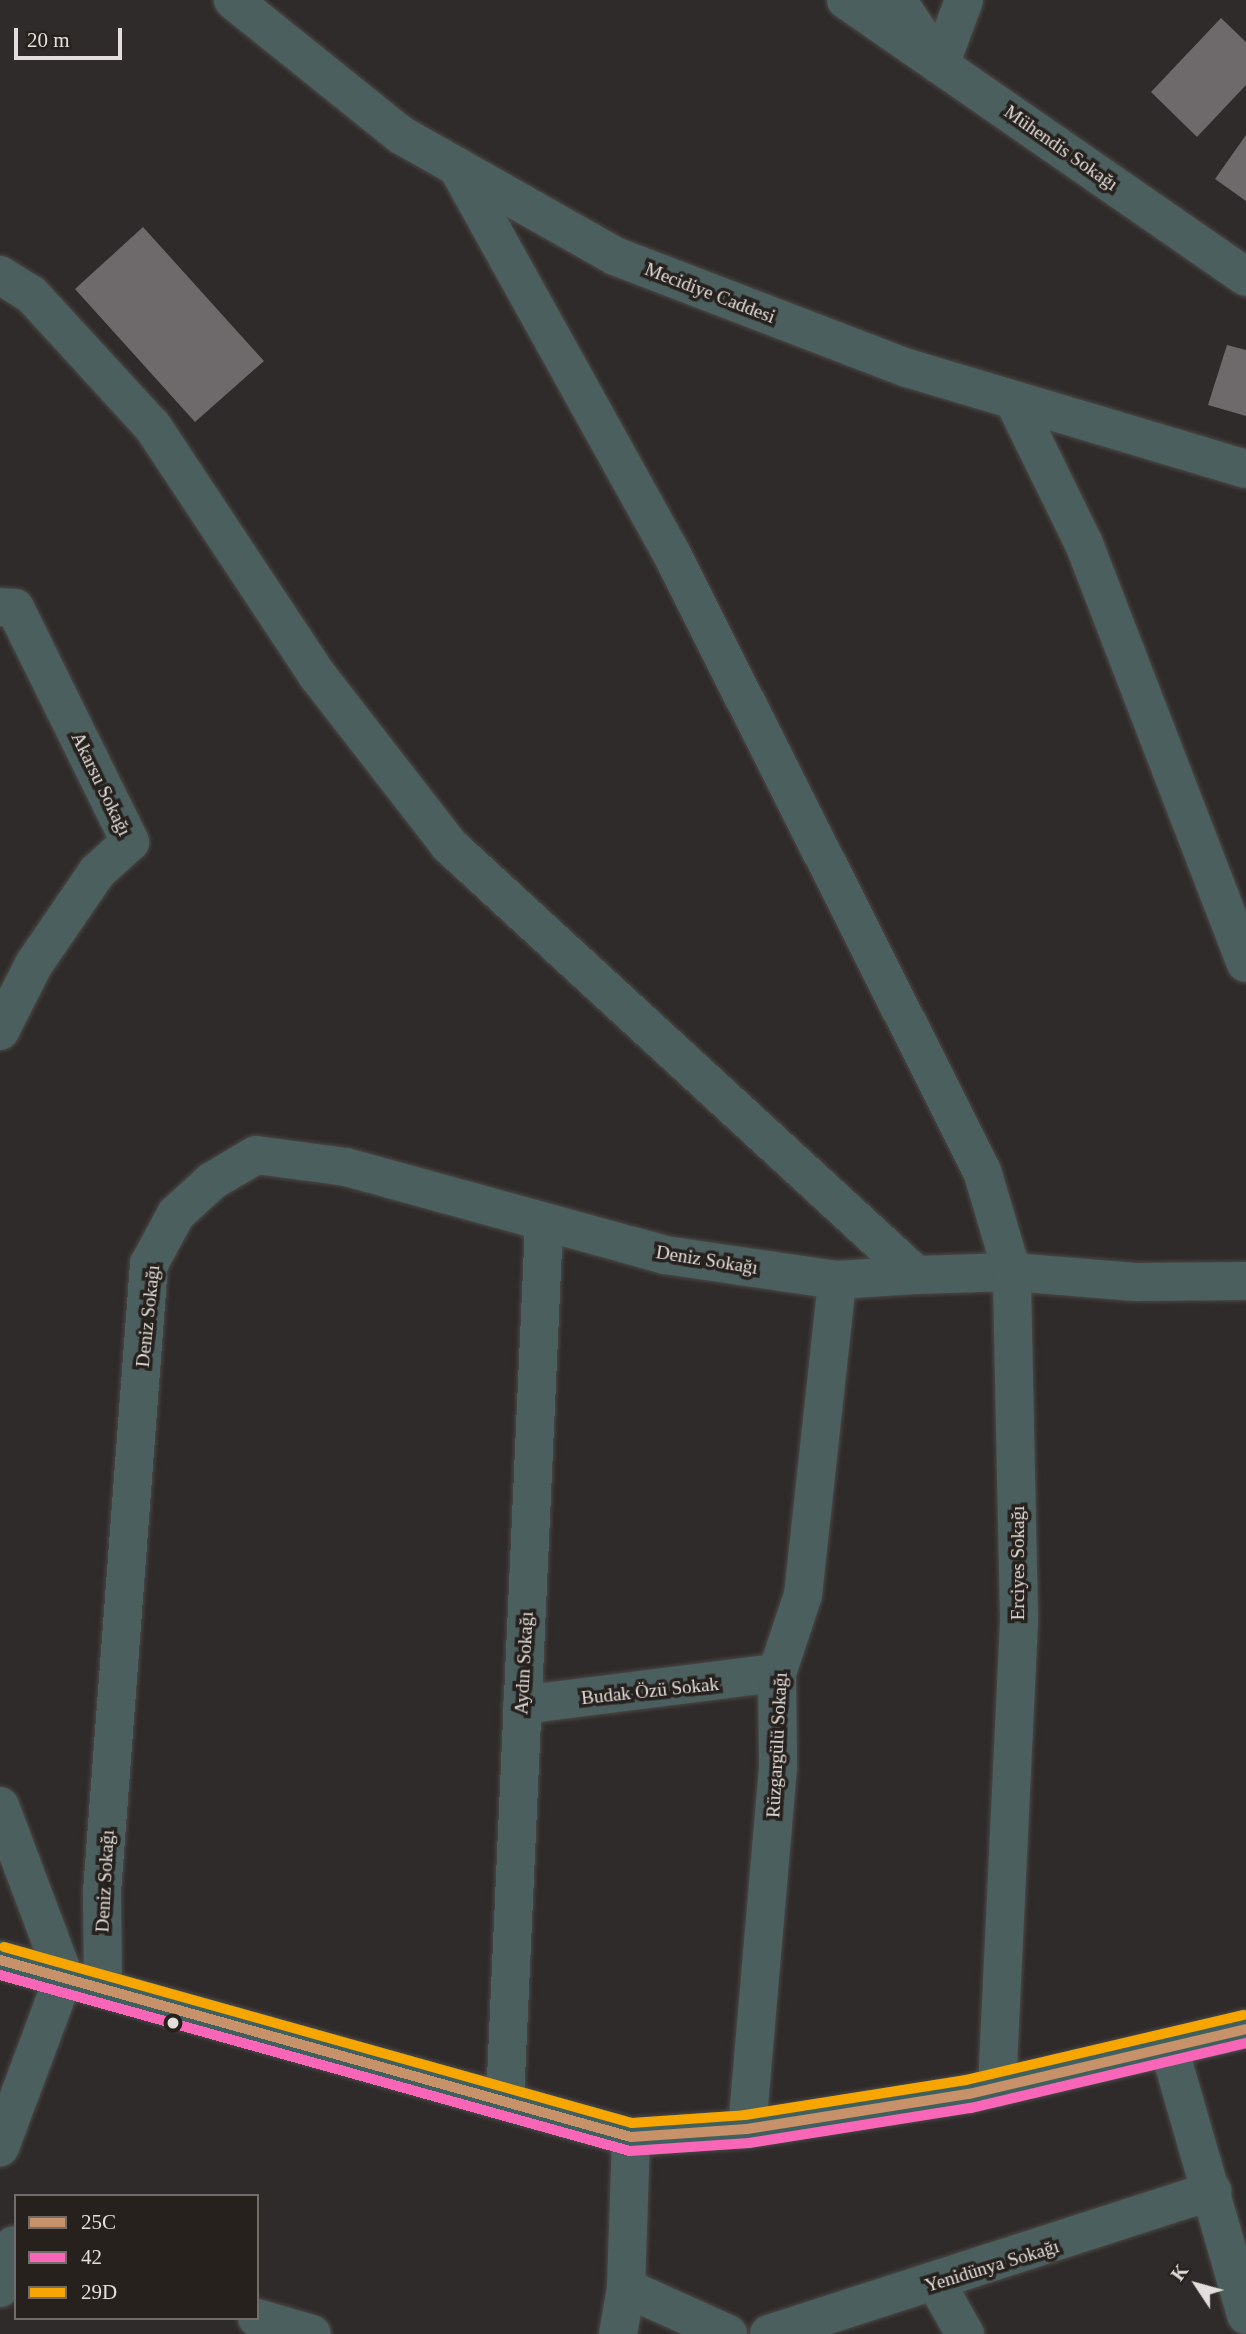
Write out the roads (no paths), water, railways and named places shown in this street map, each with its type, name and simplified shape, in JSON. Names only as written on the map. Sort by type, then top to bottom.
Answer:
[{"type":"main road","points":[[0,1960],[103,1986],[631,2137],[747,2129],[997,2088],[1246,2029]]},
{"type":"street","points":[[846,0],[940,65],[964,0]]},
{"type":"street","name":"Mühendis Sokağı","points":[[897,0],[940,65],[1246,276]]},
{"type":"street","name":"Mecidiye Caddesi","points":[[238,2],[401,135],[615,256],[907,368],[1246,469]]},
{"type":"street","name":"Erciyes Sokağı","points":[[457,167],[669,549],[964,1134],[982,1171],[1012,1272],[1019,1616],[997,2088]]},
{"type":"street","points":[[0,275],[31,294],[153,427],[318,676],[450,846],[916,1275]]},
{"type":"street","points":[[1014,401],[1084,544],[1246,963]]},
{"type":"street","name":"Akarsu Sokağı","points":[[0,607],[15,608],[130,842],[97,872],[34,964],[0,1031]]},
{"type":"street","name":"Deniz Sokağı","points":[[103,1986],[102,1892],[149,1264],[176,1214],[212,1181],[256,1156],[346,1167],[544,1224],[665,1255],[837,1280],[1012,1272]]},
{"type":"street","name":"Aydın Sokağı","points":[[505,2101],[544,1224]]},
{"type":"street","points":[[1012,1272],[1136,1282],[1246,1281]]},
{"type":"street","name":"Rüzgargülü Sokağı","points":[[747,2129],[778,1765],[778,1672],[803,1595],[837,1280]]},
{"type":"street","name":"Budak Özü Sokak","points":[[522,1705],[778,1672]]},
{"type":"street","points":[[0,2147],[64,1976],[1,1813]]},
{"type":"street","points":[[1170,2048],[1225,2206],[1246,2315]]},
{"type":"street","points":[[618,2334],[626,2288],[631,2137]]},
{"type":"street","name":"Yenidünya Sokağı","points":[[769,2334],[806,2317],[1225,2206]]},
{"type":"street","points":[[0,2288],[10,2244]]},
{"type":"street","points":[[936,2283],[965,2334]]},
{"type":"street","points":[[626,2288],[728,2334]]},
{"type":"street","points":[[259,2319],[312,2334]]}]
